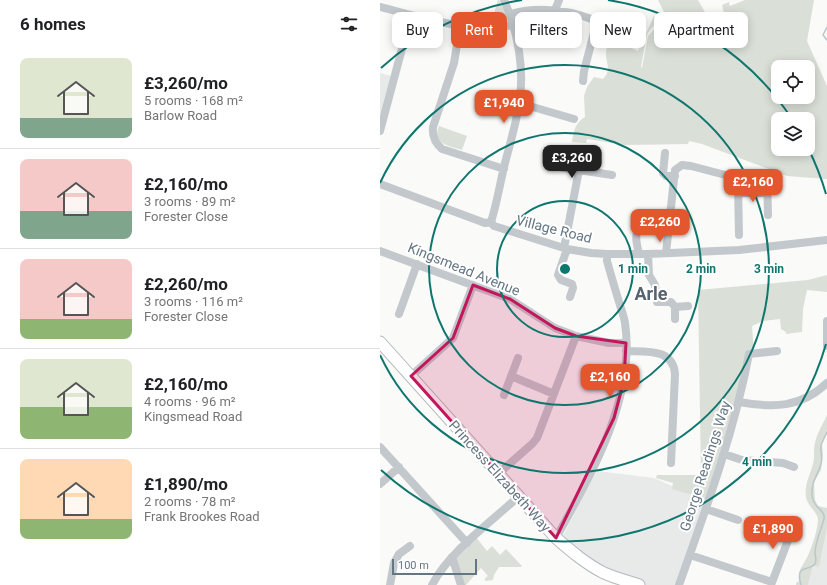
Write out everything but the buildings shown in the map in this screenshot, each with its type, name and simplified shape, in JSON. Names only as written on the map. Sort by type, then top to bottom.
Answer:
[{"type":"main road","name":"Princess Elizabeth Way","points":[[380,342],[556,538],[574,554],[604,573],[639,585]]},
{"type":"street","points":[[491,222],[496,206],[519,103],[519,60],[513,25],[504,0]]},
{"type":"street","points":[[555,10],[559,0]]},
{"type":"street","points":[[380,7],[399,12]]},
{"type":"street","points":[[510,14],[529,10],[555,10],[576,14],[597,21],[584,71],[583,81]]},
{"type":"street","points":[[507,26],[513,25]]},
{"type":"street","points":[[380,131],[402,48]]},
{"type":"street","points":[[456,48],[454,63],[433,127],[434,138],[442,149],[504,170]]},
{"type":"street","points":[[519,103],[574,119]]},
{"type":"street","points":[[665,153],[663,173],[666,176],[675,176]]},
{"type":"street","points":[[559,158],[559,167],[612,175]]},
{"type":"street","points":[[666,252],[675,170],[680,166],[685,165],[733,177],[737,183],[739,235]]},
{"type":"street","points":[[570,297],[573,285],[572,283],[561,280],[558,275],[566,248],[579,170]]},
{"type":"street","points":[[766,172],[768,214]]},
{"type":"street","name":"Village Road","points":[[380,184],[485,223],[491,222],[494,226],[566,248],[591,253],[648,254],[752,249],[827,240]]},
{"type":"street","points":[[738,193],[767,193]]},
{"type":"street","points":[[639,254],[636,233],[639,228],[647,224]]},
{"type":"street","name":"Kingsmead Avenue","points":[[380,250],[510,299],[555,328],[576,336],[659,353],[668,358],[674,368],[675,378],[671,463]]},
{"type":"street","points":[[556,538],[582,489],[610,429],[621,394],[626,347],[625,322],[607,261],[607,254]]},
{"type":"street","points":[[648,254],[649,275],[655,285],[657,301],[671,302],[675,307],[675,319]]},
{"type":"street","points":[[399,314],[417,264]]},
{"type":"street","points":[[411,376],[453,338],[473,285]]},
{"type":"street","points":[[675,307],[688,306]]},
{"type":"street","points":[[827,321],[827,346]]},
{"type":"street","points":[[498,474],[535,441],[540,432],[576,336]]},
{"type":"street","name":"George Readings Way","points":[[679,585],[706,509],[739,402],[745,354],[777,351]]},
{"type":"street","points":[[504,395],[518,358]]},
{"type":"street","points":[[511,376],[554,394]]},
{"type":"street","points":[[739,402],[765,406],[789,404],[806,398],[818,391],[827,383]]},
{"type":"street","points":[[380,446],[467,543]]},
{"type":"street","points":[[724,454],[742,460],[783,463],[794,467]]},
{"type":"street","points":[[380,484],[399,467]]},
{"type":"street","points":[[432,585],[452,557],[518,497]]},
{"type":"street","points":[[706,509],[738,520]]},
{"type":"street","points":[[690,555],[772,584],[795,522]]},
{"type":"street","points":[[390,585],[394,563],[399,554],[410,546]]},
{"type":"street","points":[[452,557],[461,585]]},
{"type":"highlighted area","points":[[473,285],[510,299],[555,328],[576,336],[626,343],[624,380],[614,418],[556,538],[411,376],[453,338]]},
{"type":"shaded area","points":[[498,0],[499,0],[505,12],[494,12]]},
{"type":"shaded area","points":[[658,0],[698,0],[705,12],[664,12]]},
{"type":"shaded area","points":[[745,0],[814,0],[807,41],[827,86],[827,179],[787,176],[702,144],[689,141],[688,144],[625,145],[587,139],[586,143],[572,142],[576,127],[585,117],[584,96],[587,87],[594,77],[603,79],[606,76],[608,70],[606,58],[607,48],[631,48],[638,51],[639,48],[644,48],[642,68],[648,36],[654,29],[654,48],[748,48],[748,12],[724,12],[722,5],[729,2],[730,6]]},
{"type":"shaded area","points":[[654,16],[654,26],[647,34],[646,40],[646,34]]},
{"type":"shaded area","points":[[380,73],[391,76],[380,115]]},
{"type":"shaded area","points":[[439,126],[467,136],[462,150],[447,145],[440,140],[437,132]]},
{"type":"shaded area","points":[[827,275],[827,292],[807,290],[803,309],[802,332],[786,334],[786,332],[781,329],[780,319],[763,321],[752,326],[754,353],[749,354],[709,500],[672,489],[673,483],[656,478],[657,475],[701,475],[698,290],[808,280]]},
{"type":"shaded area","points":[[827,415],[827,430],[822,444],[823,454],[821,470],[814,482],[815,500],[818,506],[827,508],[827,528],[819,567],[813,566],[808,585],[796,585],[799,581],[800,570],[812,546],[816,533],[818,518],[808,503],[806,488],[814,461],[816,439]]},
{"type":"shaded area","points":[[597,471],[654,478],[706,501],[682,585],[633,585],[558,545]]},
{"type":"shaded area","points":[[827,528],[827,585],[808,585],[813,566],[819,567]]},
{"type":"shaded area","points":[[475,536],[487,551],[492,546],[500,555],[506,549],[522,566],[499,567],[493,580],[485,581],[485,578],[488,576],[481,568],[466,585],[461,585],[452,557]]},
{"type":"waterway","points":[[827,27],[823,35],[827,40]]},
{"type":"waterway","points":[[801,585],[801,571],[812,566],[816,562],[815,552],[817,539],[824,519],[823,513],[813,500],[812,491],[813,483],[822,462],[821,444],[827,432]]},
{"type":"district","name":"Arle","points":[[651,293]]}]
